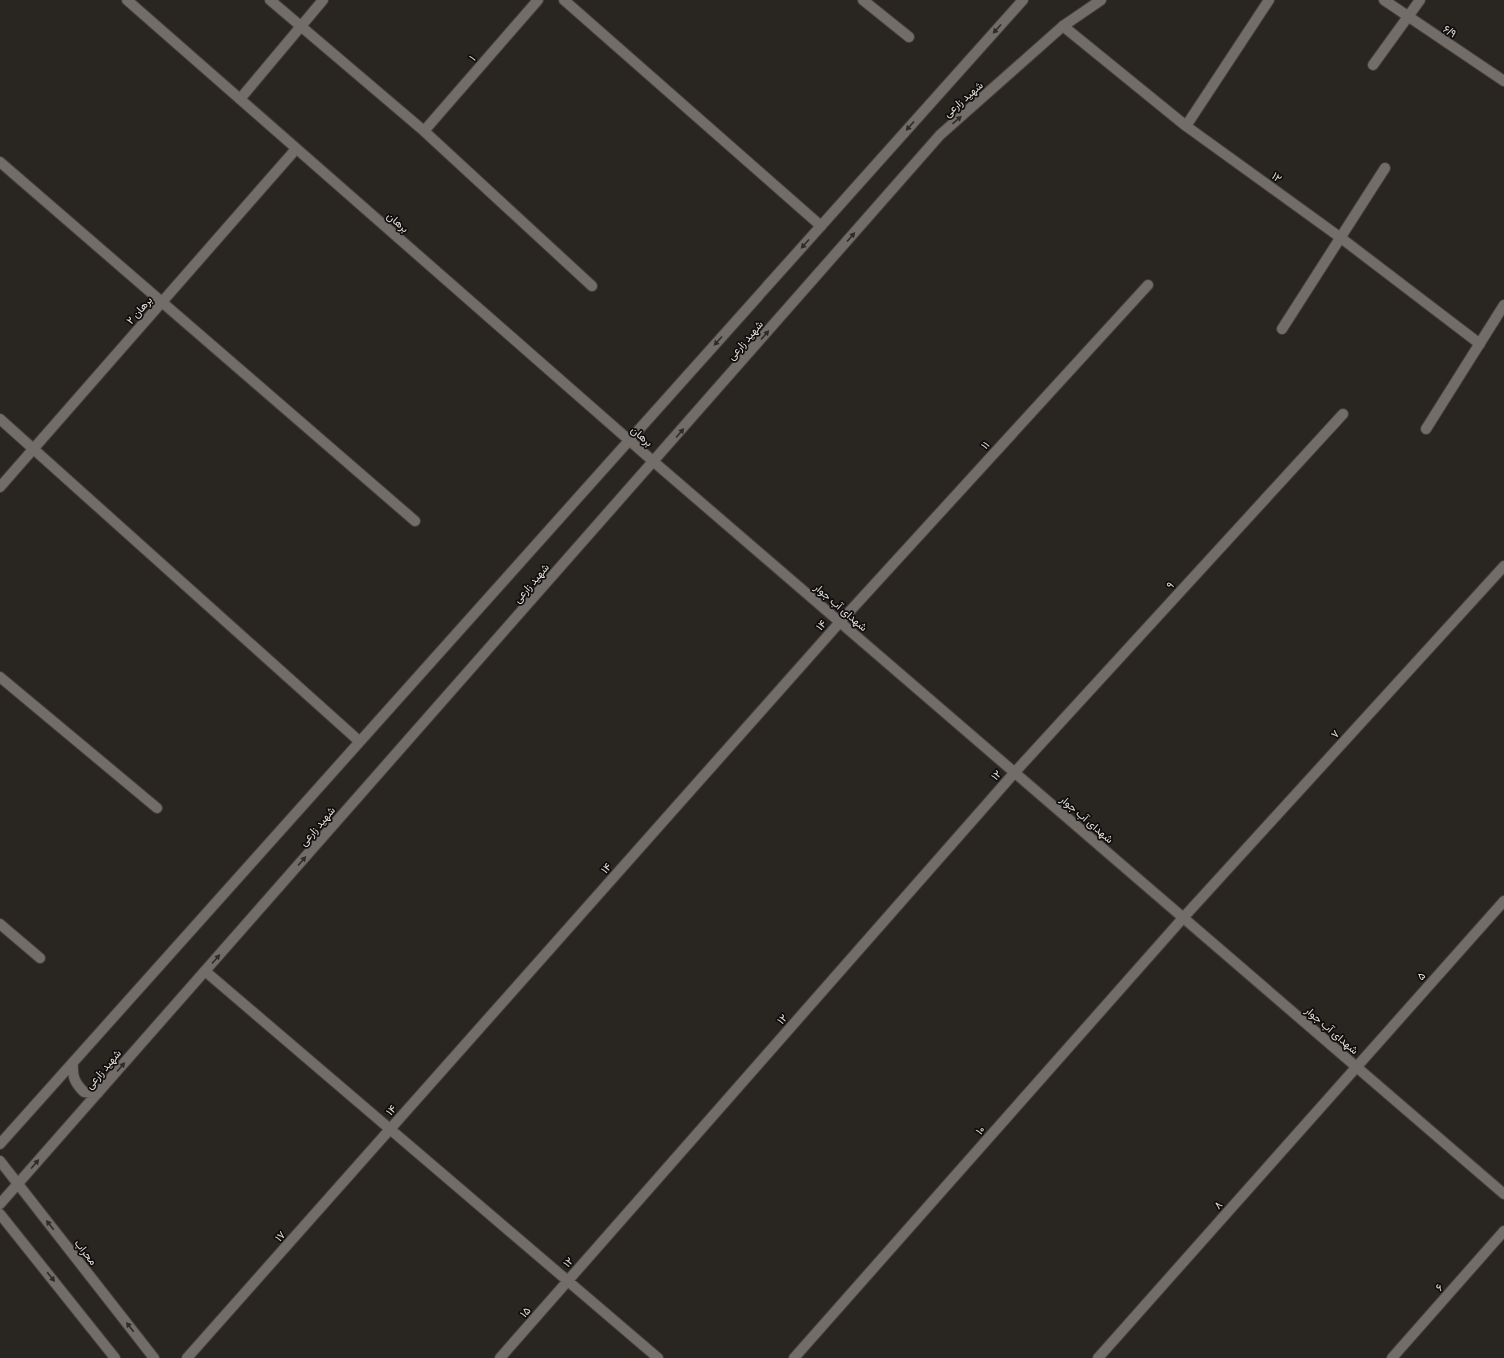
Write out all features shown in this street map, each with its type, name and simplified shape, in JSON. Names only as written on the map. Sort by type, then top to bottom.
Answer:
[{"type":"street","name":"برهان","points":[[126,0],[654,462]]},
{"type":"street","points":[[270,0],[424,131],[592,286]]},
{"type":"street","points":[[240,99],[323,0]]},
{"type":"street","name":"۱","points":[[424,131],[538,0]]},
{"type":"street","points":[[564,0],[821,226]]},
{"type":"street","points":[[862,0],[909,38]]},
{"type":"street","name":"شهید زارعی","points":[[0,1144],[1023,0]]},
{"type":"street","name":"شهید زارعی","points":[[0,1204],[940,135],[1063,26],[1101,0]]},
{"type":"street","points":[[1186,126],[1269,0]]},
{"type":"street","name":"۶/۹","points":[[1384,0],[1504,81]]},
{"type":"street","points":[[1373,65],[1420,0]]},
{"type":"street","name":"۱۲","points":[[1063,26],[1186,126],[1341,238],[1480,344]]},
{"type":"street","name":"برهان ۲","points":[[0,487],[296,149]]},
{"type":"street","points":[[0,162],[415,521]]},
{"type":"street","points":[[1282,329],[1385,168]]},
{"type":"street","name":"۱۱","points":[[840,622],[1148,285]]},
{"type":"street","points":[[1426,429],[1504,305]]},
{"type":"street","name":"۹","points":[[1015,772],[1343,414]]},
{"type":"street","points":[[0,419],[359,741]]},
{"type":"street","name":"شهدای آب جوار","points":[[654,462],[1504,1194]]},
{"type":"street","name":"۷","points":[[1183,918],[1504,566]]},
{"type":"street","name":"۱۴","points":[[390,1129],[840,622]]},
{"type":"street","points":[[0,677],[157,808]]},
{"type":"street","name":"۱۲","points":[[568,1281],[1015,772]]},
{"type":"street","name":"۵","points":[[1356,1067],[1504,901]]},
{"type":"street","name":"۱۰","points":[[794,1358],[1183,918]]},
{"type":"street","points":[[0,924],[40,958]]},
{"type":"street","points":[[205,972],[658,1358]]},
{"type":"street","points":[[73,1062],[72,1076],[77,1085],[84,1092],[98,1093]]},
{"type":"street","name":"۸","points":[[1098,1358],[1356,1067]]},
{"type":"street","name":"۱۷","points":[[187,1358],[390,1129]]},
{"type":"street","name":"محراب","points":[[0,1161],[154,1358]]},
{"type":"street","points":[[0,1214],[115,1358]]},
{"type":"street","name":"۶","points":[[1392,1358],[1504,1231]]},
{"type":"street","name":"۱۵","points":[[500,1358],[568,1281]]}]
